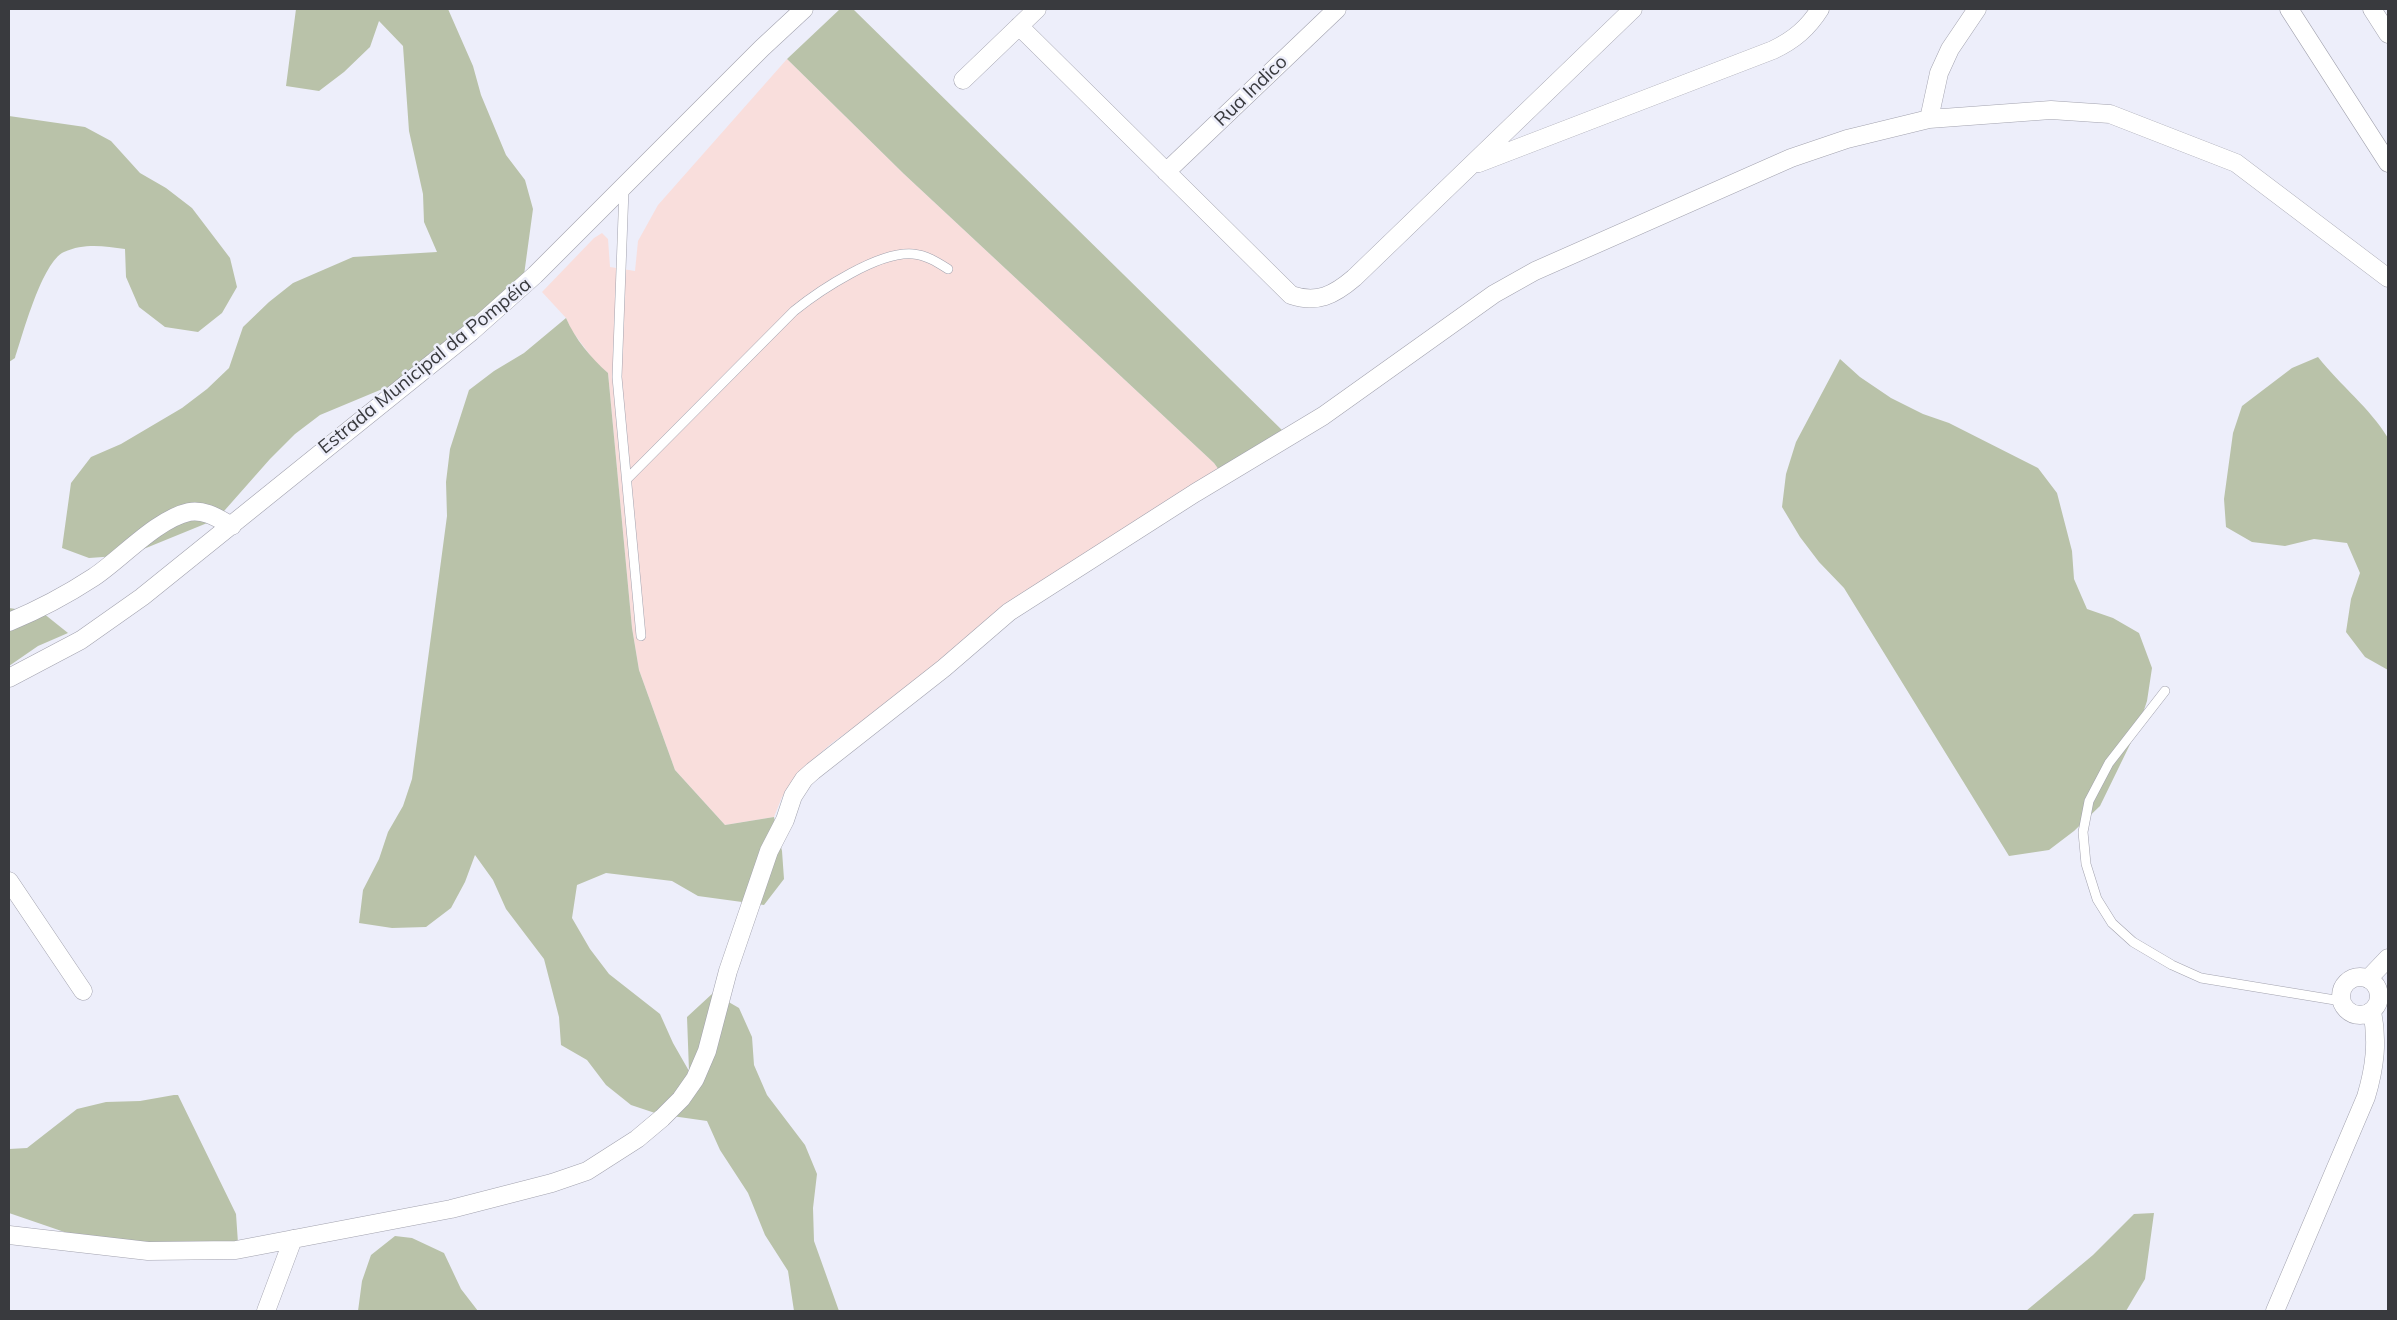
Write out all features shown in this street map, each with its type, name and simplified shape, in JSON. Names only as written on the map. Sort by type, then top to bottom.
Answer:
[{"type":"street","name":"Estrada Municipal da Pompéia","points":[[9,678],[81,640],[142,597],[471,332],[535,275],[804,9]]},
{"type":"street","points":[[963,80],[1037,9]]},
{"type":"street","name":"Rua Indico","points":[[1166,172],[1337,9]]},
{"type":"street","points":[[1019,26],[1291,295],[1303,299],[1321,299],[1339,291],[1354,278],[1633,9]]},
{"type":"street","points":[[1470,166],[1773,50],[1794,40],[1820,9]]},
{"type":"street","points":[[1929,119],[1939,73],[1950,49],[1977,9]]},
{"type":"street","points":[[2289,9],[2388,163]]},
{"type":"street","points":[[2372,9],[2388,34]]},
{"type":"street","points":[[9,1234],[148,1251],[236,1250],[452,1209],[552,1183],[587,1171],[637,1138],[662,1118],[681,1098],[695,1079],[708,1051],[728,971],[769,851],[785,820],[793,796],[804,779],[944,668],[1009,612],[1195,493],[1323,416],[1494,294],[1535,271],[1791,158],[1847,140],[1929,119],[2051,110],[2095,112],[2123,118],[2236,163],[2388,278]]},
{"type":"street","points":[[9,622],[28,614],[95,577],[152,531],[189,512],[204,512],[232,526]]},
{"type":"street","points":[[9,881],[83,991]]},
{"type":"street","points":[[2368,979],[2388,958]]},
{"type":"street","points":[[2361,976],[2368,979],[2378,990],[2377,1004],[2372,1010],[2358,1015],[2350,1013],[2341,1002],[2342,987],[2347,981],[2361,976]]},
{"type":"street","points":[[2275,1311],[2366,1097],[2373,1074],[2376,1052],[2376,1028],[2372,1010]]},
{"type":"street","points":[[266,1311],[293,1239]]},
{"type":"lane","points":[[624,186],[618,377],[641,636]]},
{"type":"lane","points":[[627,479],[794,311],[816,293],[861,268],[896,256],[912,253],[927,257],[948,269]]},
{"type":"lane","points":[[2165,691],[2109,763],[2089,801],[2082,832],[2086,864],[2097,899],[2112,924],[2133,942],[2172,965],[2201,978],[2341,1002]]},
{"type":"shaded area","points":[[787,59],[904,174],[1214,463],[1219,470],[832,743],[803,768],[782,797],[774,817],[725,825],[675,770],[639,670],[632,628],[608,373],[596,363],[572,331],[566,318],[542,292],[594,238],[602,233],[608,239],[610,267],[635,271],[638,241],[658,205]]},
{"type":"green space","points":[[296,9],[448,9],[473,66],[481,95],[506,155],[525,180],[533,209],[524,275],[409,382],[380,390],[320,415],[295,434],[270,459],[217,519],[146,548],[117,556],[89,558],[62,548],[71,483],[91,457],[121,444],[182,408],[207,389],[229,368],[243,327],[269,302],[293,283],[353,257],[437,252],[424,222],[423,194],[409,131],[403,46],[379,21],[370,47],[344,72],[319,91],[286,86]]},
{"type":"green space","points":[[840,9],[853,9],[1285,433],[1219,470],[1214,463],[904,174],[787,59]]},
{"type":"green space","points":[[9,116],[85,127],[111,141],[140,173],[166,188],[192,208],[230,258],[237,287],[222,313],[198,332],[165,327],[139,307],[126,277],[125,249],[102,246],[79,247],[64,252],[56,258],[48,269],[34,300],[15,358],[9,362]]},
{"type":"green space","points":[[566,318],[584,348],[608,373],[632,628],[639,670],[675,770],[725,825],[774,817],[782,851],[784,879],[764,905],[698,896],[672,881],[606,873],[577,885],[572,918],[590,949],[609,974],[660,1014],[673,1043],[689,1071],[687,1017],[713,993],[739,1008],[752,1037],[754,1065],[767,1095],[805,1145],[817,1174],[813,1208],[814,1241],[839,1311],[794,1311],[788,1271],[765,1235],[748,1193],[720,1150],[707,1121],[658,1114],[631,1105],[606,1085],[587,1060],[561,1045],[559,1017],[544,959],[506,909],[493,880],[475,855],[465,882],[451,908],[426,927],[392,928],[359,923],[363,890],[379,859],[388,832],[403,806],[412,779],[447,516],[446,482],[450,449],[469,390],[494,371],[524,353]]},
{"type":"green space","points":[[2318,357],[2373,417],[2388,438],[2388,670],[2365,657],[2346,632],[2351,599],[2360,573],[2347,543],[2314,539],[2285,546],[2252,542],[2226,527],[2224,499],[2233,433],[2242,406],[2292,368]]},
{"type":"green space","points":[[1840,359],[1860,377],[1891,398],[1923,414],[1949,423],[2038,468],[2057,493],[2072,551],[2074,579],[2087,609],[2113,618],[2139,633],[2152,668],[2147,701],[2138,728],[2100,806],[2074,831],[2049,850],[2009,856],[1844,588],[1819,562],[1800,537],[1782,507],[1786,474],[1796,442]]},
{"type":"green space","points":[[9,608],[43,613],[68,633],[38,646],[9,666]]},
{"type":"green space","points":[[178,1095],[236,1214],[238,1243],[114,1249],[9,1213],[9,1149],[27,1148],[77,1109],[106,1102],[140,1101]]},
{"type":"green space","points":[[2154,1213],[2145,1279],[2126,1311],[2026,1311],[2093,1255],[2134,1214]]},
{"type":"green space","points":[[395,1236],[412,1238],[444,1253],[461,1289],[478,1311],[358,1311],[362,1281],[371,1255]]}]
